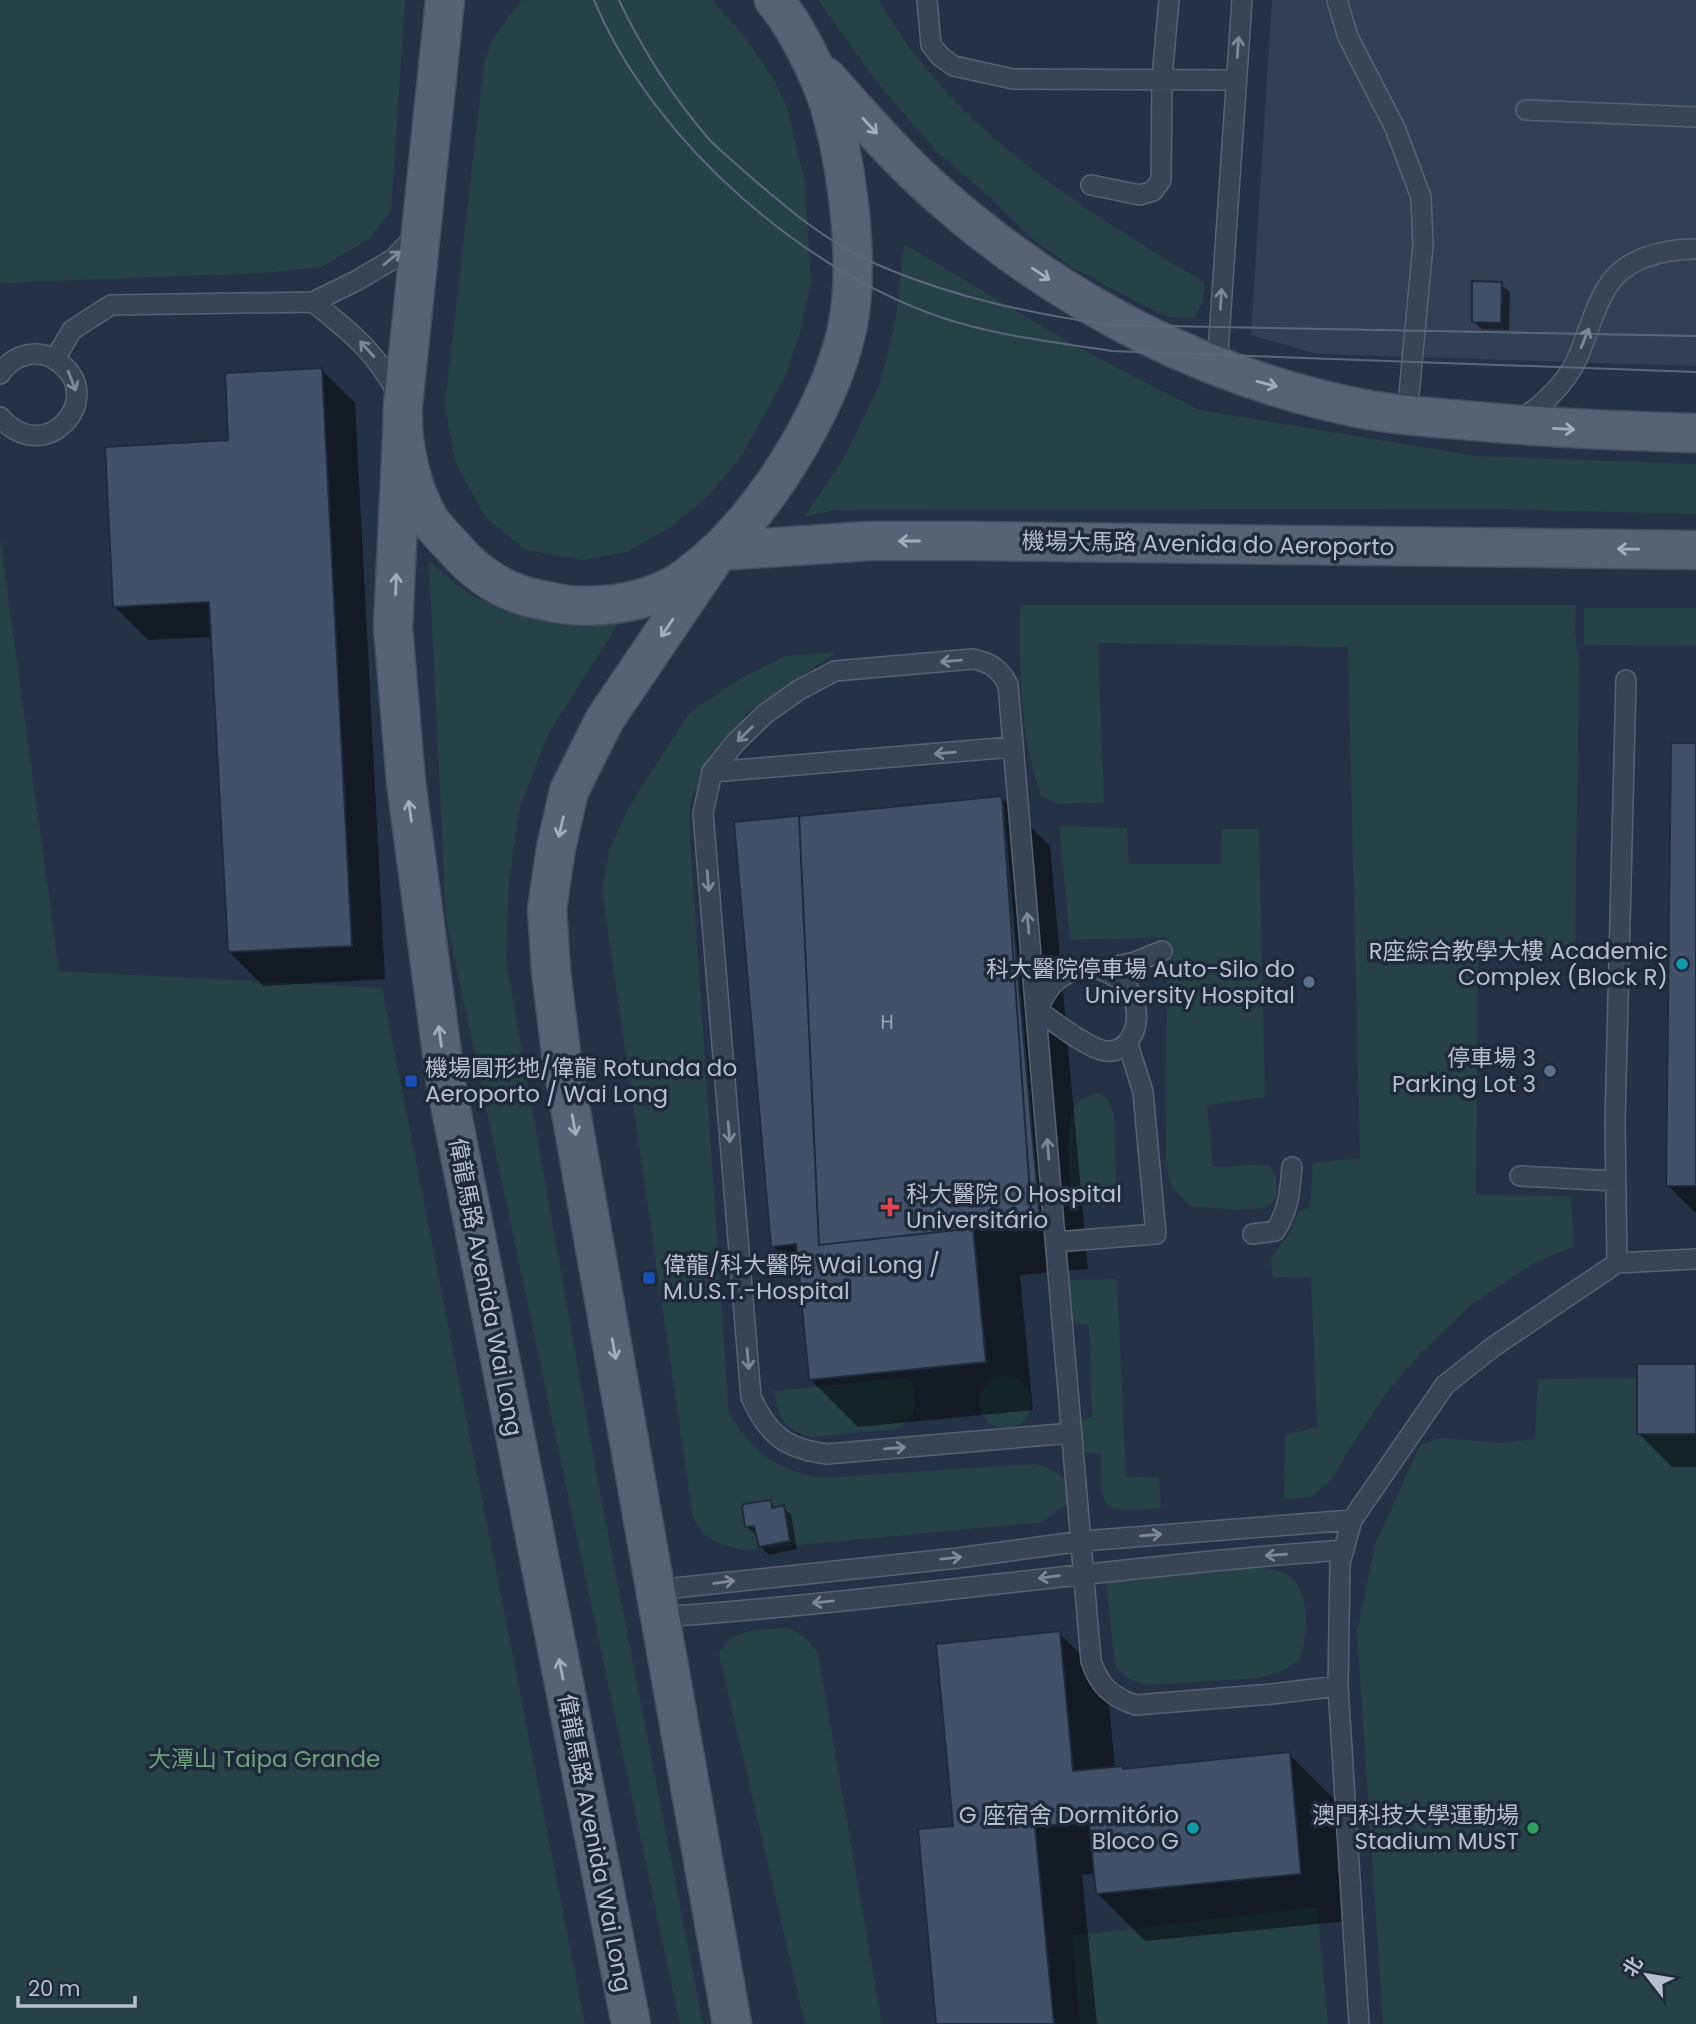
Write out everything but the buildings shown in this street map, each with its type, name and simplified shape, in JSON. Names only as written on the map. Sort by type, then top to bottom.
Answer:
[{"type":"main road","points":[[445,0],[403,411],[409,472],[431,522],[468,564],[515,593],[568,607],[623,604],[676,585],[719,551]]},
{"type":"main road","points":[[441,41],[463,0]]},
{"type":"main road","points":[[732,2023],[562,1061],[551,971],[547,909],[556,848],[569,792],[605,719],[719,551],[759,504],[793,455],[825,394],[847,330],[852,268],[847,192],[833,117],[808,57],[775,1]]},
{"type":"main road","points":[[808,57],[870,127],[937,194],[995,242],[1069,293],[1169,346],[1217,367],[1261,382],[1367,409],[1407,415],[1564,429],[1696,433]]},
{"type":"main road","name":"偉龍馬路 Avenida Wai Long","points":[[403,411],[393,627],[406,782],[446,1084],[631,2024]]},
{"type":"main road","name":"機場大馬路 Avenida do Aeroporto","points":[[719,551],[868,541],[1696,550]]},
{"type":"lane","points":[[926,0],[931,45],[941,58],[954,66],[1013,79],[1236,80]]},
{"type":"lane","points":[[1091,186],[1140,195],[1153,191],[1161,180],[1162,78],[1169,0]]},
{"type":"lane","points":[[1217,367],[1242,0]]},
{"type":"lane","points":[[1337,0],[1348,37],[1395,128],[1421,197],[1423,244],[1407,415]]},
{"type":"lane","points":[[1526,110],[1696,117]]},
{"type":"lane","points":[[55,359],[72,330],[111,305],[313,302],[393,260],[422,229]]},
{"type":"lane","points":[[1510,424],[1528,415],[1542,403],[1576,362],[1606,287],[1617,274],[1655,254],[1677,249],[1696,249]]},
{"type":"lane","points":[[313,302],[354,334],[386,371],[403,411]]},
{"type":"lane","points":[[0,374],[5,366],[16,358],[43,354],[66,367],[73,379],[76,393],[75,407],[69,419],[59,429],[47,435],[33,437],[19,434],[0,418]]},
{"type":"lane","points":[[1072,1433],[827,1454],[802,1451],[779,1439],[761,1420],[751,1397],[703,813],[712,772],[735,743],[765,714],[799,690],[835,671],[973,659],[995,666],[1007,685],[1083,1541],[1091,1661],[1097,1677],[1106,1690],[1120,1700],[1136,1704],[1272,1695],[1338,1686]]},
{"type":"lane","points":[[1617,1264],[1615,1122],[1626,680]]},
{"type":"lane","points":[[712,772],[1013,747]]},
{"type":"lane","points":[[1104,970],[1162,951]]},
{"type":"lane","points":[[1037,1010],[1056,979],[1070,970],[1088,967],[1104,970],[1118,977],[1128,988],[1137,1016],[1128,1044],[1143,1093],[1156,1234],[1056,1242]]},
{"type":"lane","points":[[1037,1010],[1102,1050],[1114,1051],[1128,1044]]},
{"type":"lane","points":[[1253,1234],[1275,1231],[1283,1219],[1289,1201],[1292,1167]]},
{"type":"lane","points":[[1520,1176],[1616,1181]]},
{"type":"lane","points":[[1359,2024],[1338,1686],[1339,1574],[1352,1520],[1445,1385],[1493,1347],[1617,1264],[1696,1259]]},
{"type":"lane","points":[[659,1604],[1083,1541],[1352,1520]]},
{"type":"lane","points":[[659,1604],[769,1609],[1085,1573],[1344,1550]]},
{"type":"shaded area","points":[[1272,0],[1696,0],[1696,366],[1318,354],[1251,335]]},
{"type":"green space","points":[[0,0],[405,0],[391,211],[369,239],[321,267],[261,273],[0,283]]},
{"type":"green space","points":[[522,0],[712,0],[745,37],[773,78],[787,108],[805,183],[811,283],[801,328],[786,375],[741,457],[710,494],[671,527],[627,552],[582,560],[526,550],[485,517],[455,461],[445,404],[484,63],[493,38]]},
{"type":"green space","points":[[818,0],[879,0],[909,46],[943,89],[982,127],[1067,195],[1205,283],[1203,303],[1193,318],[1168,317],[1149,308],[1073,268],[1029,236],[994,201],[937,152],[874,78]]},
{"type":"green space","points":[[904,244],[1075,346],[1199,410],[1476,456],[1696,464],[1696,514],[1499,509],[836,510],[804,517],[844,458],[880,384],[896,318]]},
{"type":"green space","name":"大潭山 Taipa Grande","points":[[0,536],[59,971],[382,988],[585,2024],[0,2024]]},
{"type":"green space","points":[[429,562],[470,595],[532,619],[579,623],[623,616],[548,734],[520,807],[509,881],[506,960],[599,1487],[703,2024],[680,2024],[446,918]]},
{"type":"green space","points":[[1020,605],[1576,605],[1575,632],[1579,663],[1575,957],[1502,956],[1478,963],[1476,1195],[1571,1196],[1574,1246],[1531,1265],[1471,1305],[1418,1356],[1387,1392],[1336,1474],[1312,1497],[1284,1499],[1285,1435],[1317,1427],[1311,1278],[1273,1277],[1270,1259],[1288,1235],[1299,1211],[1310,1207],[1313,1163],[1360,1158],[1348,647],[1098,643],[1104,802],[1058,804],[1042,797],[1029,751],[1020,678]]},
{"type":"green space","points":[[1584,608],[1696,608],[1696,646],[1584,645]]},
{"type":"green space","points":[[837,652],[748,712],[699,782],[691,801],[689,823],[729,1414],[767,1458],[790,1469],[821,1478],[1035,1464],[1055,1472],[1070,1486],[1067,1503],[1042,1522],[745,1550],[714,1542],[703,1533],[693,1518],[602,890],[610,848],[629,807],[690,712],[741,678],[785,656]]},
{"type":"green space","points":[[1059,826],[1127,828],[1129,864],[1221,864],[1222,829],[1259,829],[1265,1097],[1207,1105],[1213,1167],[1270,1166],[1276,1177],[1277,1197],[1265,1208],[1238,1210],[1190,1206],[1171,1186],[1166,1165],[1167,937],[1070,940]]},
{"type":"green space","points":[[1098,1093],[1106,1097],[1114,1114],[1117,1204],[1072,1204],[1068,1151],[1070,1122],[1078,1102]]},
{"type":"green space","points":[[1117,1279],[1126,1477],[1159,1478],[1161,1508],[1127,1510],[1109,1505],[1104,1499],[1102,1489],[1101,1454],[1082,1452],[1079,1421],[1092,1417],[1089,1325],[1067,1322],[1069,1280]]},
{"type":"green space","name":"澳門科技大學運動場 Stadium MUST","points":[[1637,1364],[1696,1364],[1696,2024],[1383,2024],[1357,1632],[1375,1545],[1420,1445],[1440,1438],[1500,1443],[1535,1439],[1538,1379],[1636,1378]]},
{"type":"green space","points":[[1005,1376],[1015,1378],[1023,1384],[1029,1392],[1029,1412],[1023,1420],[1015,1426],[1005,1428],[995,1426],[987,1420],[981,1412],[979,1402],[981,1392],[987,1384],[995,1378]]},
{"type":"green space","points":[[902,1378],[912,1383],[915,1404],[908,1420],[895,1429],[813,1437],[803,1434],[784,1422],[774,1391]]},
{"type":"green space","points":[[1259,1567],[1286,1574],[1301,1590],[1306,1626],[1300,1660],[1283,1671],[1259,1678],[1147,1685],[1127,1678],[1115,1666],[1106,1582]]},
{"type":"green space","points":[[788,1628],[803,1636],[818,1653],[882,2024],[805,2024],[719,1654],[724,1645],[739,1634]]},
{"type":"green space","points":[[1317,1907],[1328,2024],[1080,2024],[1072,1936]]},
{"type":"tram line","points":[[594,0],[620,53],[655,104],[696,153],[742,198],[792,238],[846,273],[901,301],[956,322],[1014,336],[1112,351],[1696,372]]},
{"type":"tram line","points":[[619,0],[648,54],[671,89],[721,151],[776,199],[827,237],[883,267],[938,288],[1024,310],[1110,325],[1696,336]]},
{"type":"place","name":"R座綜合教學大樓 Academic Complex (Block R)","points":[[1682,964]]},
{"type":"place","name":"科大醫院停車場 Auto-Silo do University Hospital","points":[[1309,982]]},
{"type":"place","name":"停車場 3 Parking Lot 3","points":[[1550,1071]]},
{"type":"place","name":"機場圓形地/偉龍 Rotunda do Aeroporto / Wai Long","points":[[411,1081]]},
{"type":"place","name":"科大醫院 O Hospital Universitário","points":[[890,1207]]},
{"type":"place","name":"偉龍/科大醫院 Wai Long / M.U.S.T.-Hospital","points":[[649,1278]]},
{"type":"place","name":"G 座宿舍 Dormitório Bloco G","points":[[1193,1828]]},
{"type":"place","name":"澳門科技大學運動場 Stadium MUST","points":[[1533,1828]]}]
